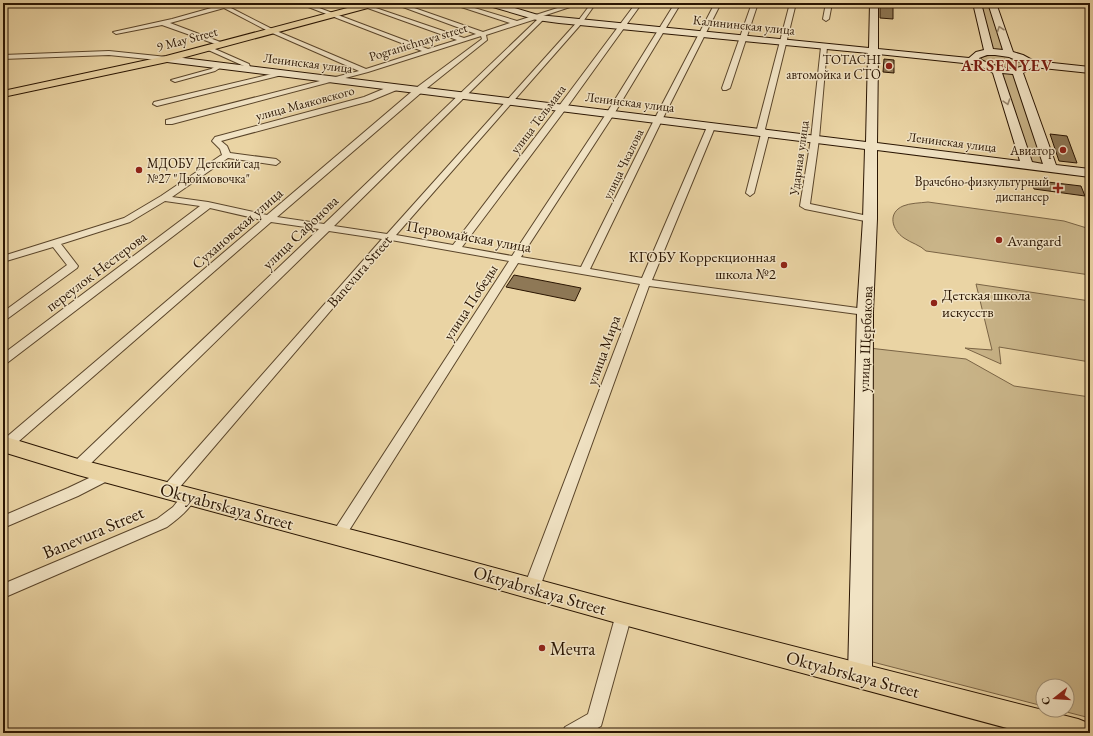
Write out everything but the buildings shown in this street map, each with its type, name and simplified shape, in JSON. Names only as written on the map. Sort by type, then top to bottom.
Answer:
[{"type":"main road","name":"9 May Street","points":[[3,94],[167,60],[221,44],[376,3]]},
{"type":"main road","name":"Калининская улица","points":[[489,3],[540,17],[623,27],[975,61],[991,68],[1017,70]]},
{"type":"main road","name":"улица Щербакова","points":[[860,675],[865,312],[870,218],[874,3]]},
{"type":"main road","points":[[976,3],[989,52]]},
{"type":"main road","points":[[992,3],[1009,54]]},
{"type":"main road","points":[[975,61],[974,57],[976,55],[989,52],[1009,54],[1024,58],[1031,64],[1090,70]]},
{"type":"main road","name":"Ленинская улица","points":[[167,60],[1090,173]]},
{"type":"main road","points":[[1031,64],[1024,70],[1017,70],[1050,168]]},
{"type":"main road","points":[[991,68],[997,72],[1027,165]]},
{"type":"main road","name":"Oktyabrskaya Street","points":[[5,445],[78,467],[624,614],[1078,733]]},
{"type":"street","points":[[116,32],[163,23],[237,3]]},
{"type":"street","points":[[301,3],[427,51]]},
{"type":"street","points":[[396,3],[483,34]]},
{"type":"street","points":[[452,3],[517,23]]},
{"type":"street","name":"Pogranichnaya street","points":[[169,122],[366,71],[540,17],[578,3]]},
{"type":"street","name":"Banevura Street","points":[[3,590],[162,523],[178,511],[179,493],[389,237],[580,22],[594,4],[586,3]]},
{"type":"street","name":"улица Тельмана","points":[[454,249],[623,27],[639,3]]},
{"type":"street","name":"улица Победы","points":[[338,536],[610,114],[678,3]]},
{"type":"street","name":"улица Чкалова","points":[[584,271],[658,120],[718,3]]},
{"type":"street","points":[[726,88],[755,3]]},
{"type":"street","points":[[750,192],[765,134],[761,129],[793,3]]},
{"type":"street","points":[[826,19],[829,3]]},
{"type":"street","points":[[224,6],[272,31],[366,71]]},
{"type":"street","points":[[365,6],[464,40]]},
{"type":"street","name":"улица Сафонова","points":[[78,467],[463,96],[540,17]]},
{"type":"street","points":[[163,23],[221,44]]},
{"type":"street","name":"Сухановская улица","points":[[5,445],[419,90],[485,39],[483,34]]},
{"type":"street","name":"Ударная улица","points":[[824,47],[815,139],[805,206],[870,218]]},
{"type":"street","points":[[208,48],[247,65],[248,70]]},
{"type":"street","points":[[3,57],[109,53],[167,60]]},
{"type":"street","points":[[175,80],[213,70],[220,66]]},
{"type":"street","points":[[157,104],[280,74]]},
{"type":"street","name":"улица Маяковского","points":[[226,154],[224,148],[216,141],[218,139],[367,99],[396,87]]},
{"type":"street","name":"улица Мира","points":[[532,588],[646,282],[712,127]]},
{"type":"street","points":[[3,259],[127,220],[164,198],[226,154],[276,162]]},
{"type":"street","name":"Первомайская улица","points":[[164,198],[208,205],[270,219],[389,237],[646,282],[865,312]]},
{"type":"street","name":"переулок Нестерова","points":[[3,360],[208,205]]},
{"type":"street","points":[[3,317],[73,266],[54,242]]},
{"type":"street","points":[[3,522],[73,492],[108,474]]},
{"type":"street","points":[[571,733],[594,720],[624,614]]},
{"type":"shaded area","points":[[980,3],[988,3],[1004,51],[993,50]]},
{"type":"shaded area","points":[[996,54],[1016,58],[1025,65],[1021,68],[1010,69],[996,67],[981,60],[982,57]]},
{"type":"shaded area","points":[[1005,72],[1014,75],[1045,164],[1040,165],[1031,162],[1001,73]]},
{"type":"shaded area","name":"Avangard","points":[[928,202],[1064,221],[1090,229],[1090,275],[926,251],[900,235],[894,226],[893,217],[898,209],[903,206]]},
{"type":"shaded area","points":[[976,284],[1090,301],[1090,362],[999,347],[1001,364],[965,348],[992,350]]},
{"type":"shaded area","points":[[869,348],[966,359],[1014,386],[1090,397],[1090,718],[1075,714],[1075,678],[1035,678],[1035,704],[861,659]]},
{"type":"place","name":"TOTACHI автомойка и СТО","points":[[889,66]]},
{"type":"place","name":"Авиатор","points":[[1063,150]]},
{"type":"place","name":"МДОБУ Детский сад №27 \"Дюймовочка\"","points":[[139,170]]},
{"type":"place","name":"Врачебно-физкультурный диспансер","points":[[1058,188]]},
{"type":"place","name":"Avangard","points":[[999,240]]},
{"type":"place","name":"КГОБУ Коррекционная школа №2","points":[[784,265]]},
{"type":"place","name":"Детская школа искусств","points":[[934,303]]},
{"type":"place","name":"Мечта","points":[[542,648]]},
{"type":"district","name":"ARSENYEV","points":[[1007,65]]}]
